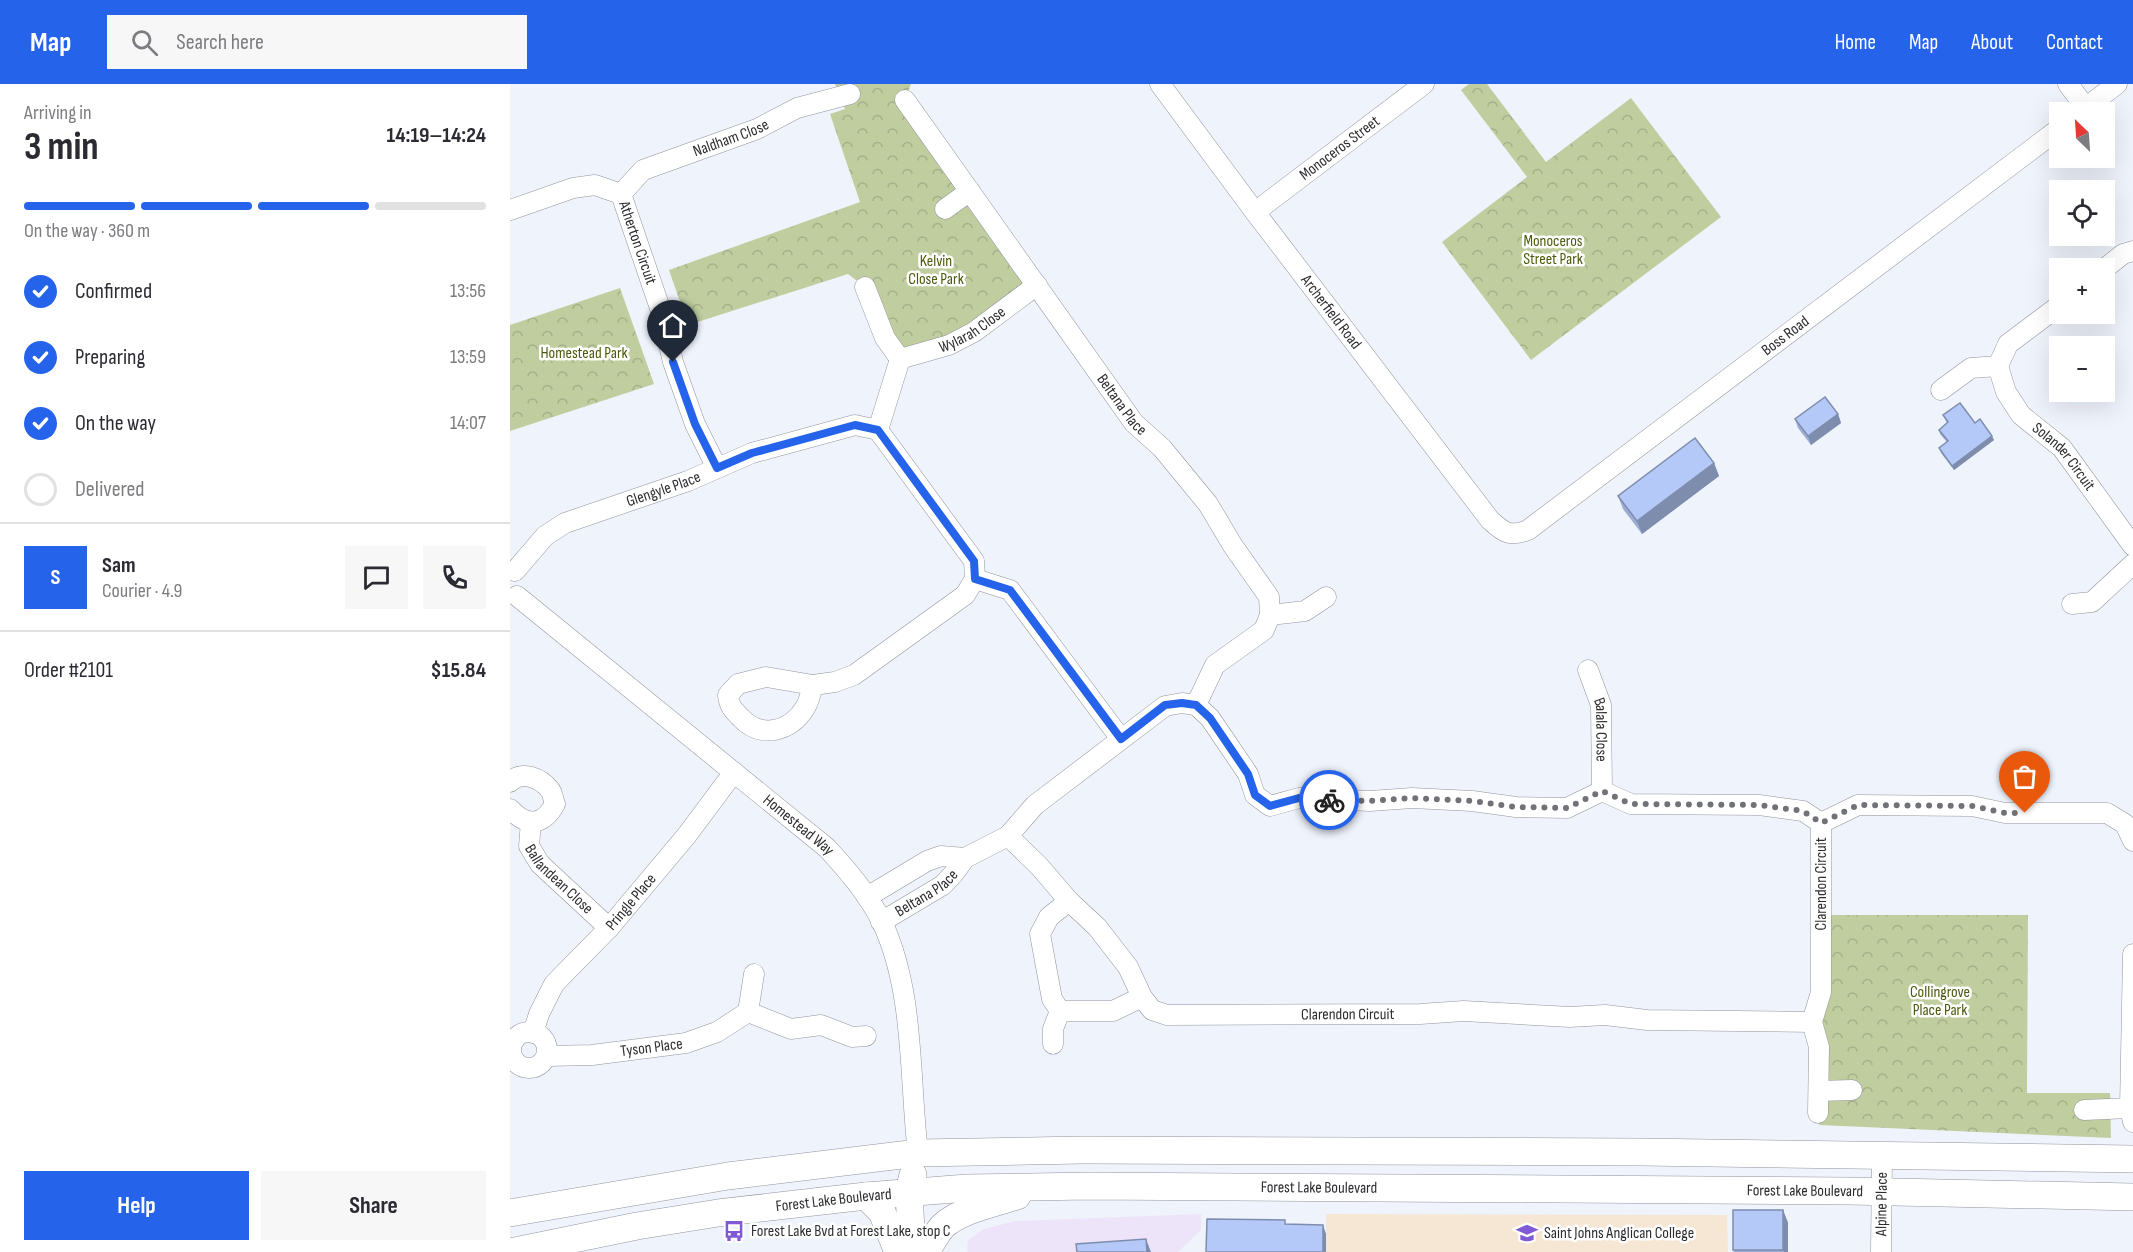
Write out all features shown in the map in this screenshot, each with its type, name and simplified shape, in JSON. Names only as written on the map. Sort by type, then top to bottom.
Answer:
[{"type":"main road","points":[[510,1213],[728,1176],[918,1154],[1083,1150],[1640,1152],[2133,1159]]},
{"type":"main road","points":[[918,1154],[917,1191],[924,1250]]},
{"type":"main road","points":[[924,1250],[942,1227],[951,1220],[1049,1186]]},
{"type":"main road","name":"Forest Lake Boulevard","points":[[510,1252],[637,1226],[718,1213],[917,1191],[1049,1186],[1881,1191],[2133,1197]]},
{"type":"main road","points":[[866,1196],[882,1212],[898,1252]]},
{"type":"street","name":"Archerfield Road","points":[[1160,84],[1490,520],[1508,534]]},
{"type":"street","name":"Monoceros Street","points":[[1255,212],[1424,84]]},
{"type":"street","points":[[2068,84],[2078,102]]},
{"type":"street","points":[[2093,102],[2117,84]]},
{"type":"street","name":"Naldham Close","points":[[621,194],[643,170],[757,129],[797,108],[850,94]]},
{"type":"street","name":"Beltana Place","points":[[905,100],[1134,423],[1162,448],[1208,504],[1233,546],[1269,597],[1270,615]]},
{"type":"street","name":"Boss Road","points":[[1508,534],[1518,534],[1528,530],[2049,136]]},
{"type":"street","name":"Atherton Circuit","points":[[510,210],[573,188],[595,185],[621,194],[662,314],[673,362],[695,424],[717,468]]},
{"type":"street","points":[[945,209],[970,191]]},
{"type":"street","points":[[2115,260],[2133,250]]},
{"type":"street","name":"Wylarah Close","points":[[900,359],[949,345],[974,332],[1037,285]]},
{"type":"street","points":[[813,685],[835,682],[854,675],[965,595],[975,579],[974,561],[878,430],[900,359],[885,338],[865,287]]},
{"type":"street","points":[[1941,390],[1971,368],[1998,366],[2008,344],[2049,313]]},
{"type":"street","name":"Solander Circuit","points":[[1998,366],[2006,392],[2021,415],[2062,448],[2133,546]]},
{"type":"street","name":"Glengyle Place","points":[[512,569],[545,536],[565,524],[688,481],[752,453],[855,425],[878,430]]},
{"type":"street","points":[[2072,604],[2092,602],[2133,564]]},
{"type":"street","points":[[512,569],[521,582],[514,598]]},
{"type":"street","points":[[975,579],[1010,590],[1121,739]]},
{"type":"street","points":[[1326,597],[1305,611],[1270,615],[1264,630],[1215,665],[1196,705],[1210,718],[1248,774],[1255,795],[1270,806],[1299,798],[1370,801],[1412,798],[1472,801],[1516,807],[1567,808],[1602,791]]},
{"type":"street","name":"Homestead Way","points":[[514,598],[827,848],[867,897],[894,952],[905,999],[918,1154]]},
{"type":"street","name":"Balala Close","points":[[1588,670],[1601,705],[1602,791]]},
{"type":"street","name":"Beltana Place","points":[[881,922],[942,885],[965,858],[1008,836],[1035,805],[1165,705],[1182,703],[1196,705]]},
{"type":"street","name":"Pringle Place","points":[[533,1033],[539,1014],[554,984],[609,928],[687,835],[734,772]]},
{"type":"street","name":"Ballandean Close","points":[[510,809],[531,822],[541,821],[555,804],[551,791],[536,778],[526,775],[511,778]]},
{"type":"street","name":"Clarendon Circuit","points":[[1008,836],[1069,901],[1097,927],[1128,967],[1142,997],[1152,1010],[1167,1015],[1420,1014],[1464,1011],[1570,1017],[1605,1015],[1647,1020],[1812,1022],[1821,992],[1821,823],[1803,811],[1759,805],[1631,804],[1602,791]]},
{"type":"street","points":[[1821,823],[1858,805],[1972,806],[2005,813],[2107,813],[2130,828]]},
{"type":"street","name":"Ballandean Close","points":[[531,822],[529,846],[540,864],[609,928]]},
{"type":"street","name":"Beltana Place","points":[[867,897],[927,861],[941,856],[965,858]]},
{"type":"street","points":[[1060,1011],[1052,999],[1040,934],[1048,917],[1069,901]]},
{"type":"street","points":[[2084,1110],[2131,1115],[2133,954]]},
{"type":"street","points":[[754,974],[748,1012],[791,1029],[821,1025],[852,1037],[866,1036]]},
{"type":"street","points":[[1060,1011],[1113,1011],[1142,997]]},
{"type":"street","points":[[1053,1044],[1053,1029],[1060,1011]]},
{"type":"street","name":"Tyson Place","points":[[547,1056],[592,1055],[686,1043],[717,1032],[748,1012]]},
{"type":"street","points":[[1812,1022],[1819,1047],[1818,1113]]},
{"type":"street","points":[[526,1032],[533,1033],[543,1038],[547,1056],[540,1065],[522,1067],[512,1060],[511,1052],[515,1040],[526,1032]]},
{"type":"street","points":[[1819,1091],[1852,1090]]},
{"type":"street","name":"Alpine Place","points":[[1881,1252],[1882,1156]]},
{"type":"shaded area","points":[[1201,1214],[1201,1230],[1178,1252],[968,1252],[967,1249],[968,1240],[984,1229],[1015,1221]]},
{"type":"shaded area","name":"Saint Johns Anglican College","points":[[1326,1214],[1727,1215],[1728,1252],[1326,1252]]},
{"type":"green space","name":"Kelvin Close Park","points":[[835,84],[911,84],[905,100],[1037,285],[974,332],[900,359],[865,287],[848,274],[688,325],[669,270],[860,202],[830,114],[845,109]]},
{"type":"green space","name":"Monoceros Street Park","points":[[1469,84],[1487,84],[1546,162],[1631,98],[1721,217],[1531,360],[1442,242],[1527,177],[1461,90]]},
{"type":"green space","name":"Homestead Park","points":[[620,288],[654,384],[510,431],[510,325]]},
{"type":"green space","name":"Collingrove Place Park","points":[[1821,915],[2028,915],[2027,1093],[2110,1093],[2111,1138],[1819,1125]]},
{"type":"building","points":[[1825,397],[1838,414],[1808,436],[1795,419]]},
{"type":"building","points":[[1960,403],[1975,423],[1980,419],[1992,436],[1952,466],[1939,448],[1948,441],[1939,430],[1948,422],[1943,415]]},
{"type":"building","points":[[1695,438],[1714,463],[1637,521],[1618,496]]},
{"type":"building","points":[[1733,1210],[1783,1210],[1783,1250],[1733,1250]]},
{"type":"building","points":[[1207,1219],[1285,1220],[1285,1224],[1323,1225],[1323,1252],[1206,1252]]},
{"type":"building","points":[[1146,1239],[1147,1252],[1077,1252],[1076,1244]]},
{"type":"way so far","points":[[1329,800],[1370,801],[1412,798],[1472,801],[1516,807],[1567,808],[1602,791],[1631,804],[1759,805],[1803,811],[1821,823],[1858,805],[1972,806],[2005,813],[2025,813]]},
{"type":"place","name":"Forest Lake Bvd at Forest Lake, stop C","points":[[734,1231]]},
{"type":"place","name":"Saint Johns Anglican College","points":[[1527,1233]]},
{"type":"route","points":[[673,362],[695,424],[717,468],[752,453],[855,425],[878,430],[974,561],[975,579],[1010,590],[1121,739],[1165,705],[1182,703],[1196,705],[1210,718],[1248,774],[1255,795],[1270,806],[1299,798],[1329,800]]}]
